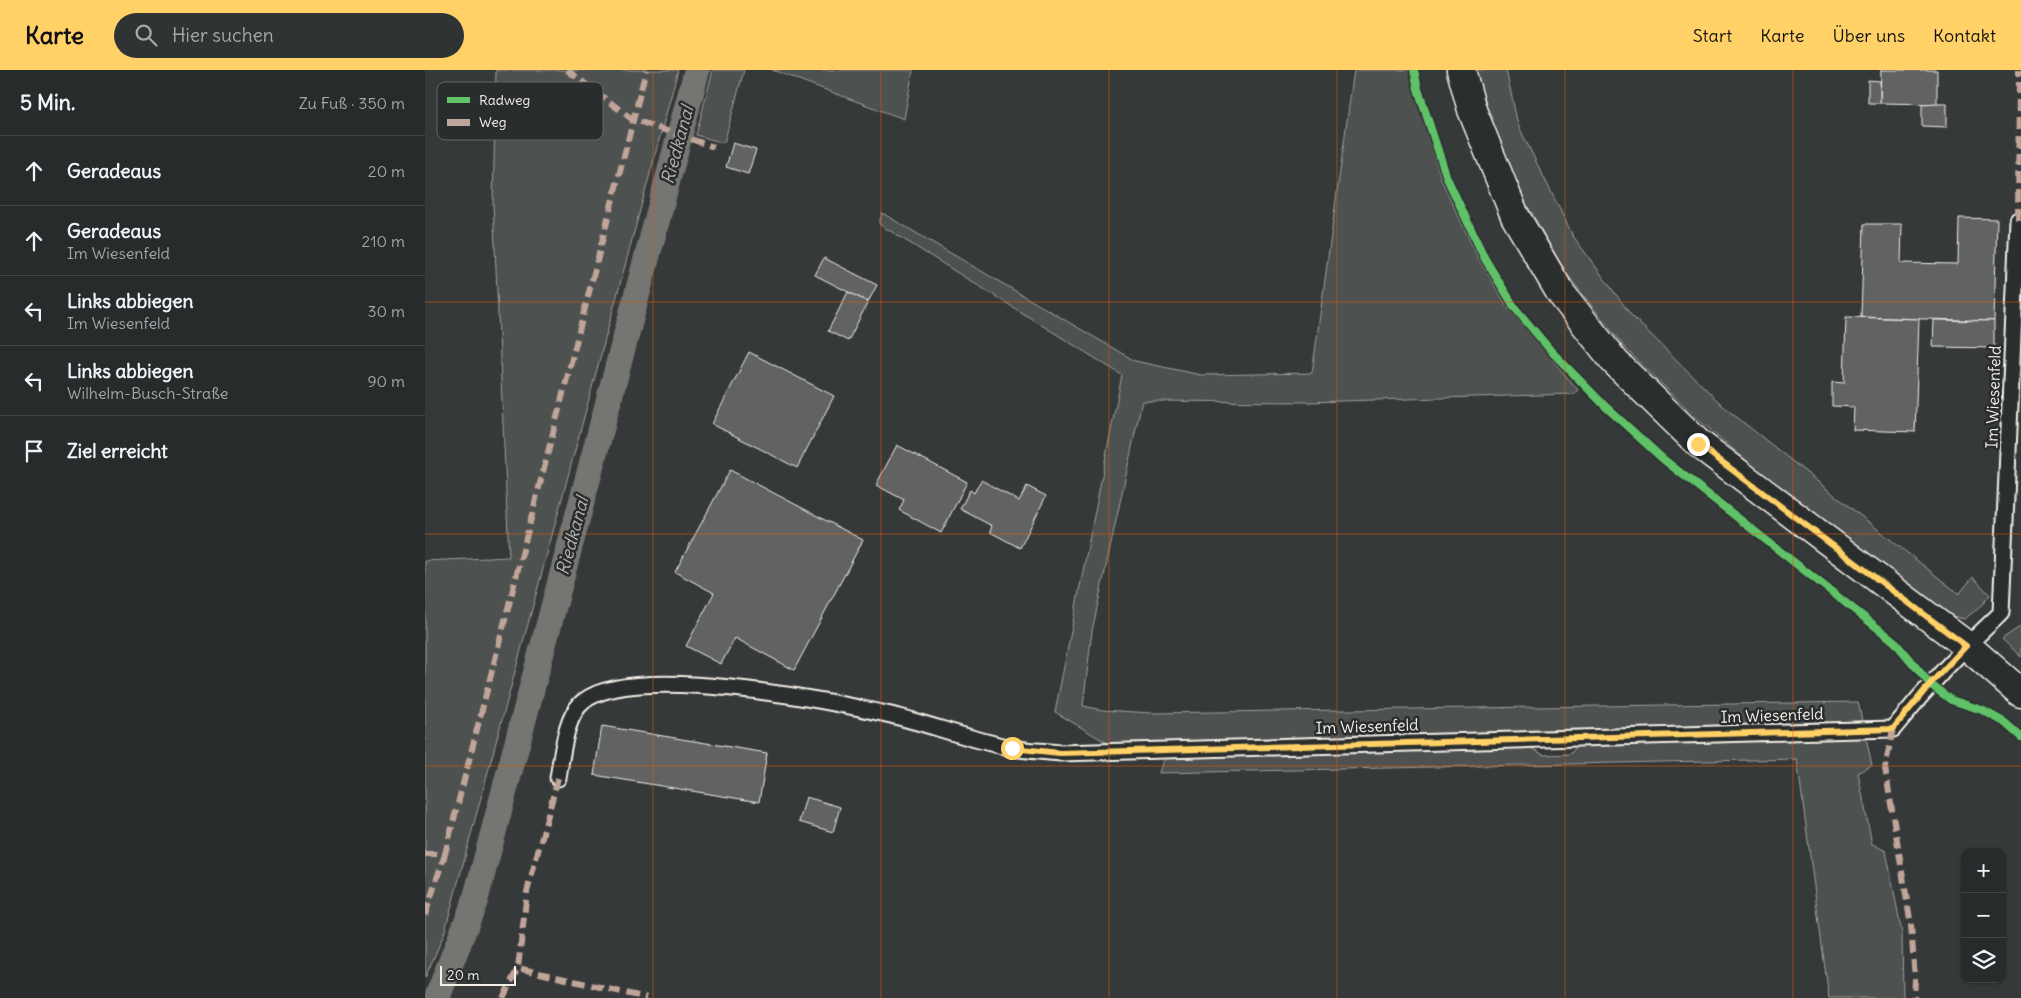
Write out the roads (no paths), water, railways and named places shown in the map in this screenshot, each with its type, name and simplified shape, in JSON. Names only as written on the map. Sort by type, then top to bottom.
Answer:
[{"type":"main road","points":[[1461,70],[1472,110],[1515,216],[1560,292],[1615,362],[1698,444],[1966,646],[2021,693]]},
{"type":"lane","name":"Im Wiesenfeld","points":[[558,778],[572,716],[582,702],[597,691],[642,686],[704,684],[773,694],[892,716],[1012,748],[1060,753],[1893,729],[1930,684],[2001,612],[2018,220]]},
{"type":"waterway","name":"Riedkanal","points":[[437,998],[475,901],[697,70]]}]
